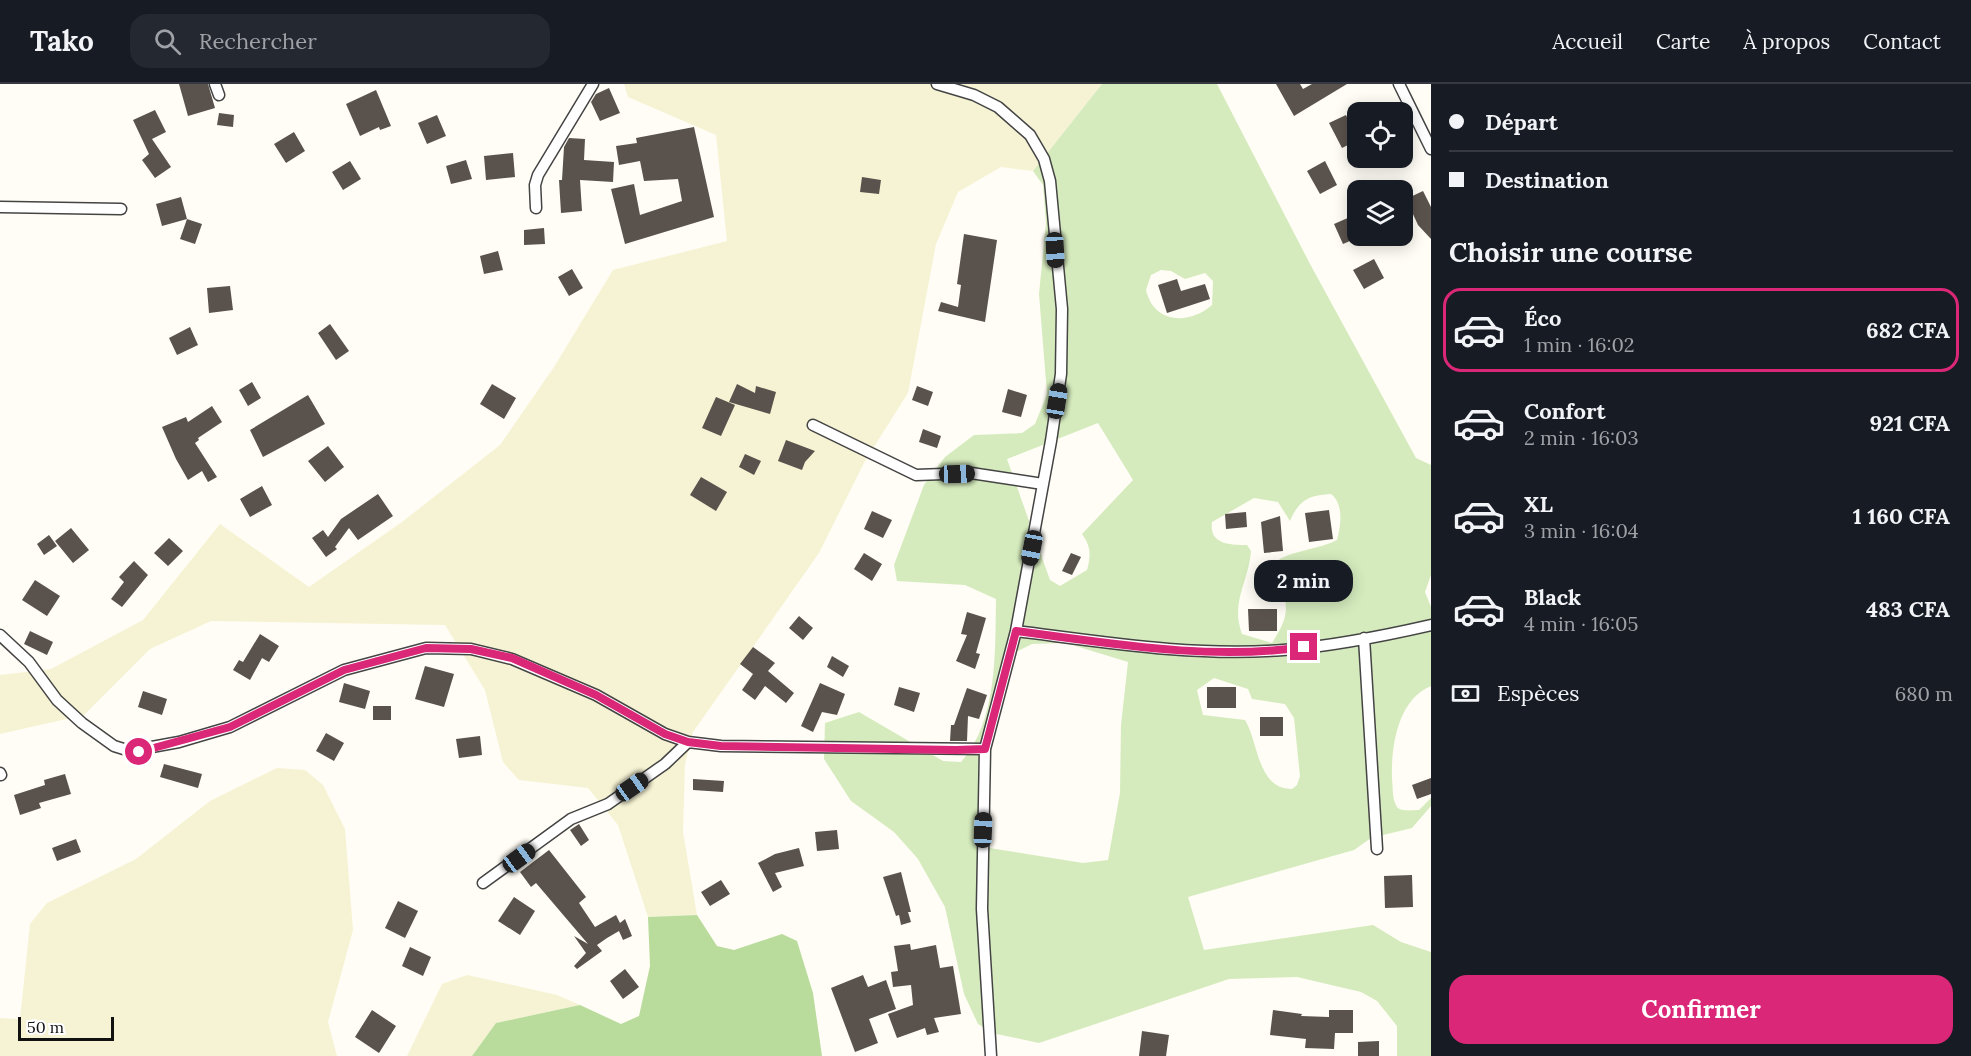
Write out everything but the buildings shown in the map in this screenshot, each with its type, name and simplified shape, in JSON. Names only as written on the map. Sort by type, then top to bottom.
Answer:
[{"type":"street","points":[[215,84],[219,95]]},
{"type":"street","points":[[536,208],[535,185],[538,175],[594,84]]},
{"type":"street","points":[[937,84],[974,95],[998,107],[1030,135],[1044,159],[1064,339],[1061,374],[1043,484],[1016,631],[985,749],[982,919],[991,1056]]},
{"type":"street","points":[[1400,84],[1431,149]]},
{"type":"street","points":[[0,207],[121,209]]},
{"type":"street","points":[[813,425],[916,475],[971,473],[1043,484]]},
{"type":"street","points":[[1016,631],[1136,646],[1208,651],[1283,650],[1431,625]]},
{"type":"street","points":[[0,634],[29,662],[57,700],[82,723],[114,746],[130,751],[169,744],[230,727],[344,670],[426,648],[471,649],[512,658],[596,695],[665,734],[688,742],[721,746],[985,749]]},
{"type":"street","points":[[1364,638],[1377,849]]},
{"type":"street","points":[[483,883],[572,819],[608,804],[665,764],[688,742]]},
{"type":"shaded area","points":[[624,84],[1102,84],[1033,171],[1001,167],[958,192],[936,244],[908,393],[865,461],[819,553],[693,732],[685,764],[683,832],[697,915],[648,917],[618,825],[588,788],[519,780],[503,762],[485,690],[445,625],[211,621],[150,649],[84,715],[0,734],[0,675],[51,669],[143,620],[220,524],[309,587],[402,522],[500,445],[554,367],[613,270],[727,241],[716,135],[628,97]]},
{"type":"shaded area","points":[[277,768],[305,770],[323,785],[345,829],[353,930],[328,1022],[337,1056],[0,1056],[0,1018],[20,1019],[30,924],[47,903],[136,859],[210,801]]},
{"type":"shaded area","points":[[467,975],[557,995],[580,1005],[496,1023],[472,1056],[407,1056],[442,984]]},
{"type":"green space","points":[[1102,84],[1217,84],[1310,264],[1416,458],[1431,465],[1431,575],[1425,592],[1431,607],[1431,686],[1410,702],[1403,713],[1395,740],[1392,779],[1394,801],[1399,809],[1419,810],[1431,798],[1431,806],[1412,828],[1371,838],[1354,850],[1188,897],[1204,950],[1373,925],[1401,942],[1431,952],[1431,1056],[1397,1056],[1397,1026],[1377,1001],[1361,992],[1297,977],[1229,979],[1039,1043],[992,1033],[978,1024],[964,994],[945,907],[918,859],[894,832],[851,801],[824,759],[825,723],[859,712],[943,761],[961,762],[982,727],[992,685],[996,599],[965,585],[897,581],[894,565],[924,485],[945,457],[974,435],[1022,433],[1035,424],[1047,394],[1039,294],[1046,223],[1043,185],[1033,171]],"holes":[[[1161,270],[1171,271],[1185,279],[1205,273],[1213,281],[1212,305],[1193,316],[1173,318],[1164,315],[1156,310],[1146,290],[1151,275]],[[1098,423],[1133,480],[1082,534],[1089,551],[1087,570],[1060,586],[1050,580],[1007,459]],[[1331,494],[1340,509],[1337,540],[1286,556],[1275,563],[1273,574],[1285,600],[1286,612],[1281,628],[1272,643],[1242,634],[1238,612],[1239,602],[1251,551],[1247,545],[1227,544],[1217,539],[1212,529],[1212,522],[1254,498],[1278,502],[1290,521],[1301,503],[1311,497]],[[1066,643],[1128,662],[1121,725],[1120,793],[1108,860],[1083,863],[983,847],[984,768],[1016,652],[1032,644]],[[1214,678],[1248,689],[1252,699],[1285,704],[1294,718],[1300,776],[1297,785],[1292,789],[1281,787],[1265,773],[1245,720],[1203,715],[1197,690]]]},
{"type":"green space","points":[[697,915],[717,946],[734,950],[782,934],[797,941],[813,993],[822,1056],[472,1056],[496,1023],[580,1005],[621,1024],[639,1016],[650,966],[648,917]]},
{"type":"route","points":[[139,752],[230,727],[344,670],[426,648],[471,649],[512,658],[596,695],[665,734],[688,742],[721,746],[956,750],[985,749],[1016,631],[1136,646],[1208,651],[1283,650],[1304,647]]}]
